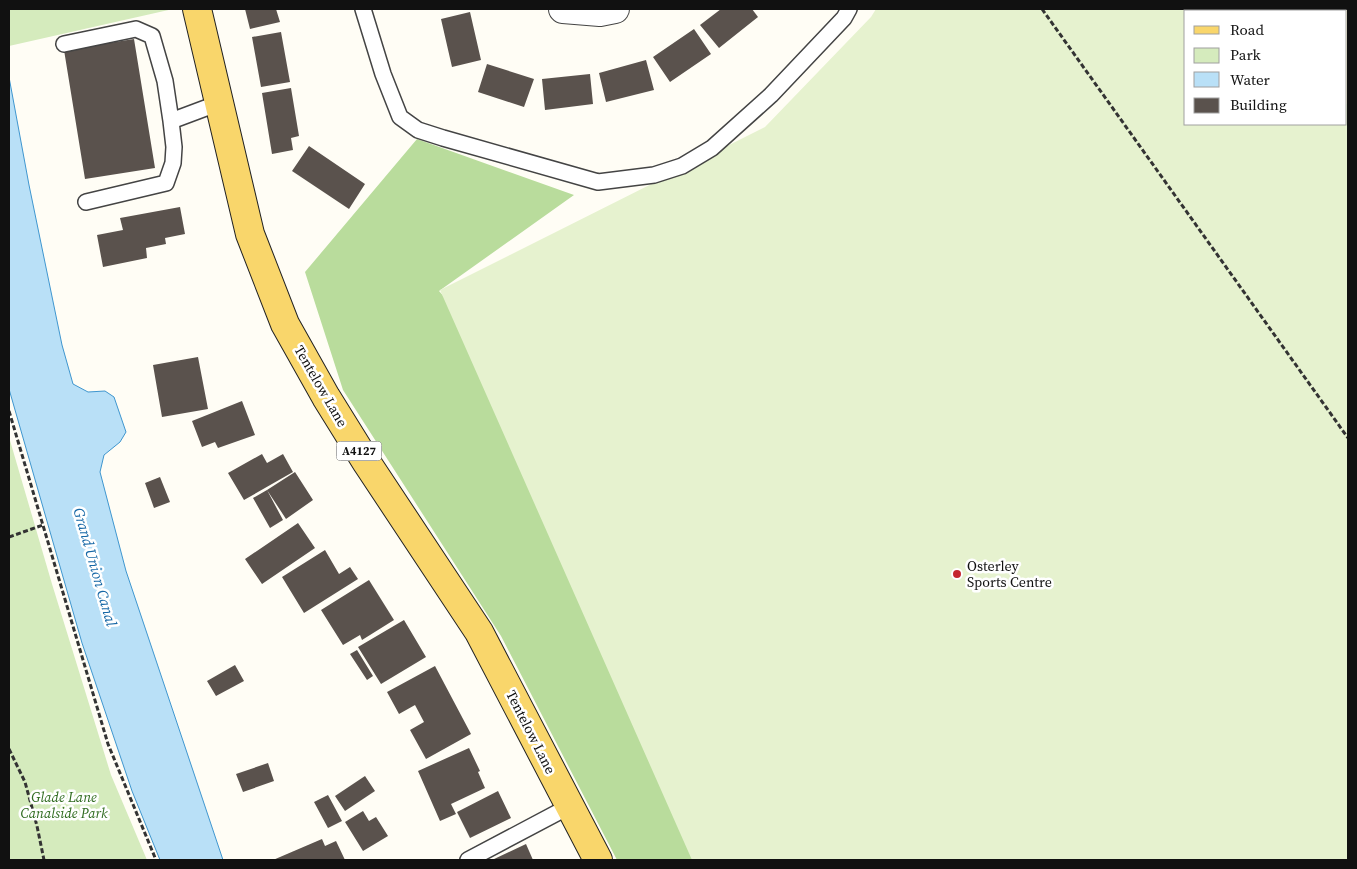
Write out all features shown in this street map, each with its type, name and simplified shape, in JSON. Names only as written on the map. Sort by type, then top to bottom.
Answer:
[{"type":"main road","name":"Tentelow Lane","points":[[197,9],[250,234],[285,324],[326,397],[367,464],[479,632],[598,860]]},
{"type":"street","points":[[563,9],[600,12],[615,9]]},
{"type":"lane","points":[[363,9],[383,74],[400,117],[418,130],[598,182],[654,175],[682,166],[712,148],[771,95],[844,18],[849,9]]},
{"type":"lane","points":[[64,44],[136,29],[152,36],[165,81],[171,121],[174,147],[173,163],[166,183],[86,202]]},
{"type":"lane","points":[[171,121],[219,104]]},
{"type":"lane","points":[[468,860],[570,806]]},
{"type":"path","points":[[1042,9],[1348,438]]},
{"type":"path","points":[[9,411],[108,744],[156,860]]},
{"type":"path","points":[[9,537],[42,525]]},
{"type":"path","points":[[9,749],[25,782],[44,860]]},
{"type":"shaded area","points":[[1348,9],[1348,106],[1347,10],[1269,10]]},
{"type":"green space","points":[[9,9],[173,9],[9,46]]},
{"type":"green space","name":"Osterley Sports Centre","points":[[876,9],[1268,9],[1184,10],[1184,125],[1347,125],[1347,104],[1348,106],[1348,858],[1346,860],[692,860],[440,290],[765,127],[871,17]]},
{"type":"green space","points":[[417,139],[574,195],[439,291],[545,412],[835,860],[617,860],[501,636],[343,390],[305,272]]},
{"type":"green space","name":"Glade Lane Canalside Park","points":[[9,437],[111,775],[147,860],[9,860]]},
{"type":"water","name":"Grand Union Canal","points":[[9,77],[62,345],[73,384],[88,392],[105,391],[114,397],[126,432],[120,442],[104,455],[100,472],[126,571],[223,860],[160,860],[132,791],[82,643],[9,389]]},
{"type":"building","points":[[245,9],[276,9],[280,22],[250,29]]},
{"type":"building","points":[[721,9],[752,9],[758,17],[719,48],[700,25]]},
{"type":"building","points":[[470,12],[481,60],[452,67],[441,19]]},
{"type":"building","points":[[694,29],[711,54],[670,82],[653,57]]},
{"type":"building","points":[[281,32],[290,82],[261,87],[252,37]]},
{"type":"building","points":[[134,39],[155,168],[85,179],[64,50]]},
{"type":"building","points":[[646,60],[654,90],[606,102],[599,73]]},
{"type":"building","points":[[487,64],[534,79],[524,107],[478,92]]},
{"type":"building","points":[[590,74],[593,104],[545,110],[542,79]]},
{"type":"building","points":[[291,88],[299,136],[291,138],[293,150],[272,154],[262,93]]},
{"type":"building","points":[[309,146],[365,184],[349,209],[292,171]]},
{"type":"building","points":[[180,207],[185,234],[165,238],[166,244],[146,248],[147,258],[103,267],[97,235],[123,230],[120,218]]},
{"type":"building","points":[[198,357],[208,409],[162,417],[153,365]]},
{"type":"building","points":[[242,401],[255,435],[218,448],[215,442],[202,447],[192,421]]},
{"type":"building","points":[[262,454],[267,463],[283,454],[293,472],[244,500],[228,473]]},
{"type":"building","points":[[295,472],[313,500],[286,519],[267,490]]},
{"type":"building","points":[[160,477],[170,502],[154,508],[145,483]]},
{"type":"building","points":[[267,490],[283,520],[270,528],[253,498]]},
{"type":"building","points":[[298,523],[315,548],[262,584],[245,559]]},
{"type":"building","points":[[325,550],[339,574],[350,567],[358,579],[304,613],[282,577]]},
{"type":"building","points":[[369,580],[394,620],[362,640],[360,635],[343,645],[321,610]]},
{"type":"building","points":[[404,620],[426,657],[381,684],[358,647]]},
{"type":"building","points":[[357,650],[373,676],[367,680],[350,654]]},
{"type":"building","points":[[235,665],[244,681],[216,696],[207,681]]},
{"type":"building","points":[[435,666],[471,734],[426,759],[410,730],[424,722],[415,705],[399,714],[387,692]]},
{"type":"building","points":[[469,748],[480,771],[478,772],[485,788],[451,804],[456,814],[440,821],[418,771]]},
{"type":"building","points":[[268,763],[274,781],[243,792],[236,774]]},
{"type":"building","points":[[365,776],[375,791],[345,811],[335,796]]},
{"type":"building","points":[[498,791],[511,818],[470,838],[457,812]]},
{"type":"building","points":[[328,795],[342,821],[328,828],[314,802]]},
{"type":"building","points":[[363,811],[369,821],[376,817],[388,836],[363,851],[345,822]]},
{"type":"building","points":[[322,839],[325,846],[336,841],[345,860],[273,860]]},
{"type":"building","points":[[526,844],[533,860],[492,860]]},
{"type":"place","name":"Osterley Sports Centre","points":[[957,574]]}]
